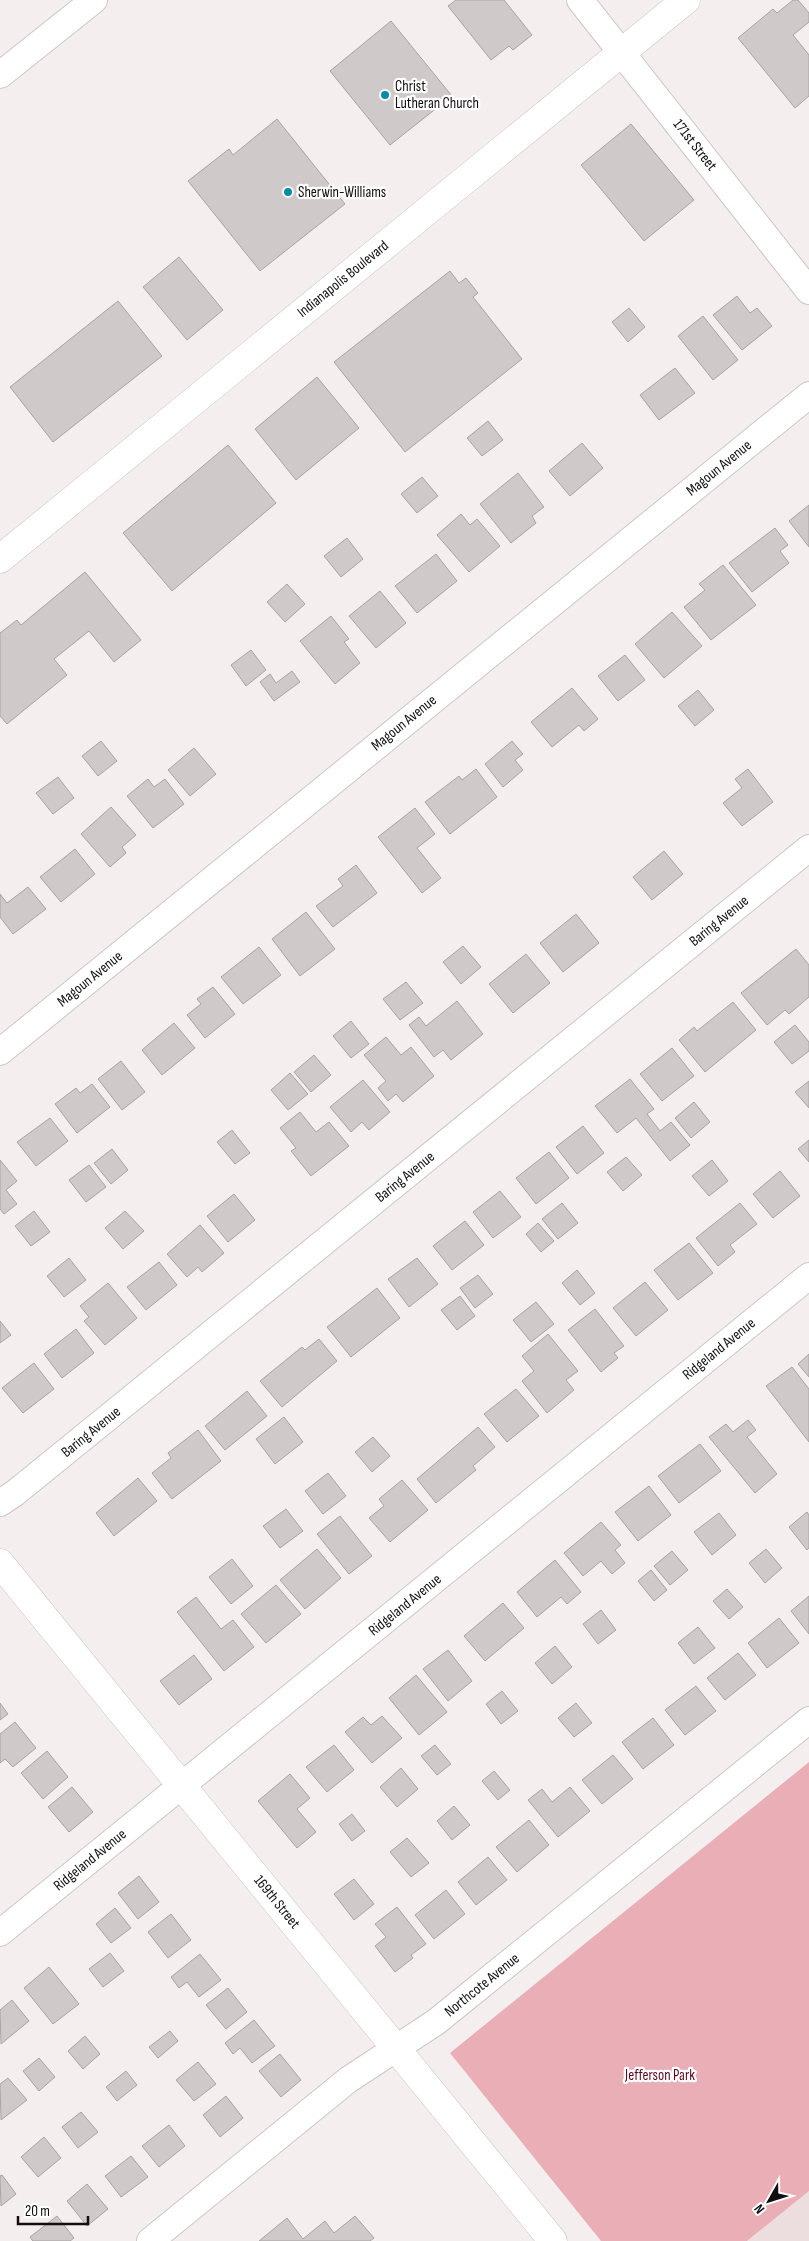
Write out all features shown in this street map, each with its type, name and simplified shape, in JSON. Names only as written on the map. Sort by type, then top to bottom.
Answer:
[{"type":"main road","name":"Indianapolis Boulevard","points":[[0,559],[686,0]]},
{"type":"main road","name":"169th Street","points":[[0,1563],[553,2241]]},
{"type":"street","points":[[0,75],[94,0]]},
{"type":"street","name":"171st Street","points":[[580,0],[809,291]]},
{"type":"street","name":"Magoun Avenue","points":[[0,1052],[809,395]]},
{"type":"street","name":"Baring Avenue","points":[[0,1503],[31,1481],[809,848]]},
{"type":"street","name":"Ridgeland Avenue","points":[[0,1933],[809,1276]]},
{"type":"street","name":"Northcote Avenue","points":[[150,2241],[348,2080],[436,2022],[809,1720]]},
{"type":"shaded area","points":[[809,2191],[809,2241],[747,2241]]},
{"type":"green space","name":"Jefferson Park","points":[[809,1762],[809,2191],[747,2241],[601,2241],[450,2053]]},
{"type":"building","points":[[456,0],[504,0],[532,35],[513,50],[509,46],[491,60],[448,6]]},
{"type":"building","points":[[793,0],[798,0],[809,13],[809,22],[793,35],[809,55],[809,96],[795,108],[738,38],[773,9],[777,13]]},
{"type":"building","points":[[391,21],[452,96],[390,145],[330,71]]},
{"type":"building","points":[[277,119],[345,204],[260,271],[188,181],[229,149],[233,155]]},
{"type":"building","points":[[631,124],[694,200],[644,241],[581,165]]},
{"type":"building","points":[[179,257],[223,310],[187,340],[143,287]]},
{"type":"building","points":[[450,271],[459,283],[466,278],[478,293],[473,297],[522,359],[405,452],[334,362]]},
{"type":"building","points":[[737,296],[750,313],[757,308],[772,326],[742,350],[713,315]]},
{"type":"building","points":[[118,301],[162,356],[53,442],[10,387]]},
{"type":"building","points":[[629,308],[645,327],[628,342],[612,322]]},
{"type":"building","points":[[703,316],[738,360],[713,380],[678,336]]},
{"type":"building","points":[[675,368],[695,393],[659,420],[640,395]]},
{"type":"building","points":[[317,377],[359,428],[296,480],[255,429]]},
{"type":"building","points":[[488,421],[503,440],[482,456],[467,438]]},
{"type":"building","points":[[582,443],[603,468],[570,496],[549,471]]},
{"type":"building","points":[[228,445],[276,503],[172,591],[123,533]]},
{"type":"building","points":[[518,473],[544,507],[532,516],[536,523],[511,543],[480,504]]},
{"type":"building","points":[[422,477],[438,496],[417,513],[401,494]]},
{"type":"building","points":[[809,505],[809,547],[789,521]]},
{"type":"building","points":[[461,514],[470,525],[477,519],[500,546],[469,572],[437,535]]},
{"type":"building","points":[[775,528],[788,545],[780,551],[789,563],[752,592],[729,563]]},
{"type":"building","points":[[347,538],[363,559],[341,577],[324,556]]},
{"type":"building","points":[[436,554],[457,581],[417,613],[395,586]]},
{"type":"building","points":[[723,565],[756,605],[711,640],[684,607],[705,590],[699,584]]},
{"type":"building","points":[[85,572],[141,640],[114,662],[89,631],[54,659],[67,675],[7,724],[0,716],[0,633],[17,620],[21,625]]},
{"type":"building","points":[[287,584],[305,604],[285,622],[267,602]]},
{"type":"building","points":[[380,591],[406,623],[376,648],[349,616]]},
{"type":"building","points":[[672,612],[702,646],[664,678],[635,644]]},
{"type":"building","points":[[331,616],[349,639],[344,642],[360,663],[335,684],[300,641]]},
{"type":"building","points":[[251,650],[266,670],[246,686],[231,665]]},
{"type":"building","points":[[625,655],[645,680],[618,701],[598,676]]},
{"type":"building","points":[[292,671],[300,682],[274,701],[260,682],[270,674],[276,683]]},
{"type":"building","points":[[572,688],[598,719],[584,731],[579,725],[552,747],[531,722]]},
{"type":"building","points":[[698,690],[714,710],[695,726],[678,706]]},
{"type":"building","points":[[101,741],[117,761],[98,776],[82,756]]},
{"type":"building","points":[[512,741],[523,754],[515,760],[523,770],[503,787],[485,764]]},
{"type":"building","points":[[194,748],[216,774],[190,796],[168,770]]},
{"type":"building","points":[[476,769],[497,797],[450,834],[425,802],[459,776],[462,780]]},
{"type":"building","points":[[748,769],[773,802],[742,826],[723,803],[742,788],[735,779]]},
{"type":"building","points":[[58,777],[74,798],[53,814],[36,793]]},
{"type":"building","points":[[148,779],[154,787],[165,779],[184,804],[153,828],[127,796]]},
{"type":"building","points":[[111,807],[136,835],[122,847],[126,853],[110,867],[81,834]]},
{"type":"building","points":[[415,808],[435,834],[417,848],[441,878],[422,893],[378,837]]},
{"type":"building","points":[[75,849],[95,874],[61,902],[40,877]]},
{"type":"building","points":[[664,851],[683,874],[652,900],[633,877]]},
{"type":"building","points":[[356,865],[377,893],[333,927],[316,906],[343,886],[338,879]]},
{"type":"building","points":[[28,887],[46,909],[13,934],[0,917],[0,894],[7,903]]},
{"type":"building","points":[[306,912],[335,949],[300,976],[272,939]]},
{"type":"building","points":[[576,914],[599,943],[563,972],[540,943]]},
{"type":"building","points":[[463,946],[481,967],[461,984],[443,962]]},
{"type":"building","points":[[259,947],[281,975],[243,1004],[221,977]]},
{"type":"building","points":[[796,949],[809,965],[809,997],[789,1014],[785,1010],[767,1025],[741,993]]},
{"type":"building","points":[[526,954],[550,983],[513,1013],[489,984]]},
{"type":"building","points":[[406,982],[423,1003],[400,1020],[383,999]]},
{"type":"building","points":[[213,987],[235,1014],[205,1038],[187,1015],[201,1004],[197,999]]},
{"type":"building","points":[[457,1001],[483,1034],[451,1060],[443,1050],[434,1057],[409,1025],[419,1017],[426,1026]]},
{"type":"building","points":[[733,1002],[756,1030],[705,1072],[679,1040],[694,1027],[697,1031]]},
{"type":"building","points":[[351,1021],[369,1044],[351,1058],[333,1036]]},
{"type":"building","points":[[174,1023],[195,1048],[162,1075],[142,1050]]},
{"type":"building","points":[[795,1025],[809,1042],[809,1051],[792,1064],[774,1042]]},
{"type":"building","points":[[386,1037],[401,1055],[411,1047],[434,1076],[403,1102],[396,1094],[388,1101],[378,1088],[386,1081],[364,1055]]},
{"type":"building","points":[[672,1048],[694,1076],[662,1101],[640,1074]]},
{"type":"building","points":[[314,1055],[331,1075],[311,1092],[294,1072]]},
{"type":"building","points":[[121,1061],[145,1092],[122,1110],[98,1079]]},
{"type":"building","points":[[290,1073],[308,1094],[288,1110],[271,1090]]},
{"type":"building","points":[[630,1079],[654,1109],[647,1114],[660,1131],[671,1122],[690,1145],[670,1161],[636,1118],[617,1133],[595,1106]]},
{"type":"building","points":[[363,1080],[390,1112],[369,1130],[362,1122],[351,1132],[330,1107]]},
{"type":"building","points":[[809,1081],[809,1108],[795,1092]]},
{"type":"building","points":[[92,1084],[110,1107],[77,1133],[55,1104],[76,1088],[80,1093]]},
{"type":"building","points":[[694,1102],[710,1122],[691,1138],[675,1118]]},
{"type":"building","points":[[300,1112],[316,1132],[329,1122],[349,1146],[311,1176],[291,1151],[296,1148],[280,1128]]},
{"type":"building","points":[[50,1118],[68,1141],[36,1166],[17,1142]]},
{"type":"building","points":[[583,1126],[604,1153],[577,1174],[556,1147]]},
{"type":"building","points":[[232,1130],[250,1153],[235,1164],[217,1142]]},
{"type":"building","points":[[809,1140],[809,1162],[798,1149]]},
{"type":"building","points":[[112,1149],[128,1170],[111,1184],[94,1163]]},
{"type":"building","points":[[549,1152],[569,1178],[536,1204],[516,1178]]},
{"type":"building","points":[[626,1157],[642,1175],[623,1191],[607,1172]]},
{"type":"building","points":[[0,1160],[17,1181],[6,1190],[17,1204],[4,1214],[0,1209]]},
{"type":"building","points":[[712,1160],[728,1181],[709,1196],[692,1176]]},
{"type":"building","points":[[89,1165],[106,1187],[86,1202],[69,1180]]},
{"type":"building","points":[[780,1171],[800,1196],[773,1218],[753,1194]]},
{"type":"building","points":[[500,1191],[521,1217],[493,1238],[473,1212]]},
{"type":"building","points":[[234,1194],[255,1220],[228,1242],[207,1216]]},
{"type":"building","points":[[562,1203],[578,1223],[558,1239],[542,1219]]},
{"type":"building","points":[[740,1203],[757,1224],[730,1245],[735,1252],[718,1266],[696,1238]]},
{"type":"building","points":[[34,1211],[50,1232],[31,1246],[15,1226]]},
{"type":"building","points":[[125,1211],[144,1231],[123,1249],[105,1228]]},
{"type":"building","points":[[465,1221],[484,1245],[452,1270],[433,1246]]},
{"type":"building","points":[[538,1223],[554,1241],[541,1252],[526,1234]]},
{"type":"building","points":[[200,1225],[224,1253],[202,1272],[198,1267],[187,1277],[167,1254]]},
{"type":"building","points":[[689,1243],[713,1273],[678,1300],[654,1270]]},
{"type":"building","points":[[69,1258],[86,1280],[64,1297],[47,1276]]},
{"type":"building","points":[[417,1258],[438,1284],[409,1307],[388,1279]]},
{"type":"building","points":[[159,1262],[177,1285],[146,1310],[127,1287]]},
{"type":"building","points":[[577,1270],[595,1293],[580,1305],[562,1283]]},
{"type":"building","points":[[478,1275],[493,1294],[475,1308],[460,1288]]},
{"type":"building","points":[[645,1282],[668,1310],[636,1336],[613,1308]]},
{"type":"building","points":[[108,1283],[137,1318],[105,1345],[84,1321],[89,1317],[80,1306]]},
{"type":"building","points":[[377,1288],[400,1318],[351,1357],[327,1327]]},
{"type":"building","points":[[460,1296],[475,1316],[457,1330],[441,1310]]},
{"type":"building","points":[[536,1302],[554,1324],[531,1342],[513,1320]]},
{"type":"building","points":[[595,1309],[624,1346],[614,1353],[618,1358],[601,1372],[568,1330]]},
{"type":"building","points":[[0,1321],[11,1335],[0,1343]]},
{"type":"building","points":[[76,1329],[94,1353],[62,1378],[44,1354]]},
{"type":"building","points":[[548,1334],[578,1371],[566,1380],[574,1390],[547,1413],[522,1381],[534,1371],[522,1356]]},
{"type":"building","points":[[319,1339],[337,1361],[282,1407],[260,1381],[302,1347],[305,1350]]},
{"type":"building","points":[[809,1354],[809,1377],[798,1364]]},
{"type":"building","points":[[34,1363],[54,1389],[23,1413],[2,1388]]},
{"type":"building","points":[[792,1367],[809,1389],[809,1442],[766,1386]]},
{"type":"building","points":[[516,1389],[539,1416],[507,1442],[484,1414]]},
{"type":"building","points":[[247,1391],[267,1416],[225,1450],[205,1426]]},
{"type":"building","points":[[284,1417],[303,1442],[275,1464],[256,1439]]},
{"type":"building","points":[[748,1420],[756,1430],[747,1437],[777,1474],[755,1493],[709,1437],[726,1424],[733,1432]]},
{"type":"building","points":[[478,1427],[495,1447],[473,1466],[476,1470],[436,1503],[417,1479]]},
{"type":"building","points":[[198,1430],[221,1461],[172,1499],[152,1473],[171,1458],[168,1453]]},
{"type":"building","points":[[373,1437],[390,1456],[372,1472],[355,1452]]},
{"type":"building","points":[[700,1444],[721,1471],[679,1503],[658,1476]]},
{"type":"building","points":[[328,1473],[346,1496],[323,1514],[305,1491]]},
{"type":"building","points":[[138,1478],[157,1501],[114,1536],[96,1513]]},
{"type":"building","points":[[402,1480],[428,1510],[390,1542],[369,1518],[384,1506],[379,1499]]},
{"type":"building","points":[[649,1486],[671,1515],[638,1541],[615,1512]]},
{"type":"building","points":[[286,1509],[303,1531],[280,1548],[263,1526]]},
{"type":"building","points":[[807,1512],[809,1515],[809,1548],[807,1550],[789,1527]]},
{"type":"building","points":[[719,1513],[736,1535],[712,1555],[694,1532]]},
{"type":"building","points":[[340,1516],[372,1556],[349,1574],[317,1534]]},
{"type":"building","points":[[601,1522],[621,1545],[615,1550],[625,1563],[612,1574],[601,1561],[583,1576],[564,1553]]},
{"type":"building","points":[[317,1549],[341,1578],[305,1609],[280,1580]]},
{"type":"building","points":[[766,1549],[782,1568],[765,1583],[749,1563]]},
{"type":"building","points":[[672,1551],[688,1570],[670,1585],[654,1566]]},
{"type":"building","points":[[232,1559],[253,1586],[231,1604],[209,1577]]},
{"type":"building","points":[[555,1560],[581,1592],[567,1604],[561,1597],[537,1617],[517,1592]]},
{"type":"building","points":[[651,1570],[667,1590],[654,1601],[638,1581]]},
{"type":"building","points":[[276,1585],[301,1614],[266,1643],[241,1614]]},
{"type":"building","points":[[727,1589],[743,1607],[729,1619],[713,1601]]},
{"type":"building","points":[[809,1596],[809,1634],[791,1611]]},
{"type":"building","points":[[196,1597],[221,1629],[233,1620],[254,1647],[224,1671],[177,1612]]},
{"type":"building","points":[[503,1603],[524,1628],[485,1661],[464,1636]]},
{"type":"building","points":[[601,1610],[616,1630],[598,1644],[583,1624]]},
{"type":"building","points":[[779,1618],[799,1643],[767,1668],[748,1643]]},
{"type":"building","points":[[698,1627],[715,1648],[694,1664],[678,1643]]},
{"type":"building","points":[[555,1646],[572,1667],[552,1684],[535,1663]]},
{"type":"building","points":[[448,1650],[472,1681],[448,1701],[423,1669]]},
{"type":"building","points":[[738,1653],[756,1675],[725,1700],[707,1678]]},
{"type":"building","points":[[194,1655],[212,1679],[179,1705],[160,1681]]},
{"type":"building","points":[[416,1675],[447,1712],[419,1735],[389,1698]]},
{"type":"building","points":[[696,1686],[716,1711],[685,1735],[665,1710]]},
{"type":"building","points":[[502,1691],[518,1711],[501,1724],[486,1704]]},
{"type":"building","points":[[0,1703],[8,1714],[0,1720]]},
{"type":"building","points":[[576,1703],[592,1723],[574,1737],[558,1718]]},
{"type":"building","points":[[382,1716],[402,1738],[372,1763],[345,1732],[363,1717],[371,1725]]},
{"type":"building","points":[[653,1718],[674,1745],[643,1769],[622,1742]]},
{"type":"building","points":[[15,1722],[36,1748],[13,1767],[5,1759],[0,1763],[0,1734]]},
{"type":"building","points":[[334,1745],[354,1770],[327,1792],[306,1767]]},
{"type":"building","points":[[435,1745],[451,1764],[437,1775],[421,1756]]},
{"type":"building","points":[[47,1751],[68,1777],[43,1799],[21,1773]]},
{"type":"building","points":[[613,1755],[633,1779],[602,1804],[582,1780]]},
{"type":"building","points":[[401,1768],[418,1789],[397,1807],[380,1787]]},
{"type":"building","points":[[494,1771],[510,1790],[498,1800],[482,1781]]},
{"type":"building","points":[[290,1774],[310,1798],[297,1809],[316,1832],[297,1848],[258,1801]]},
{"type":"building","points":[[72,1787],[93,1812],[69,1832],[48,1807]]},
{"type":"building","points":[[570,1787],[590,1811],[558,1837],[528,1800],[542,1789],[552,1802]]},
{"type":"building","points":[[454,1806],[470,1825],[452,1840],[437,1821]]},
{"type":"building","points":[[352,1814],[365,1831],[352,1841],[339,1824]]},
{"type":"building","points":[[529,1820],[549,1845],[517,1872],[496,1847]]},
{"type":"building","points":[[407,1838],[429,1863],[411,1877],[390,1852]]},
{"type":"building","points":[[488,1857],[507,1880],[476,1905],[458,1882]]},
{"type":"building","points":[[139,1876],[159,1902],[138,1919],[118,1893]]},
{"type":"building","points":[[354,1879],[374,1904],[354,1920],[334,1894]]},
{"type":"building","points":[[446,1890],[465,1914],[434,1939],[415,1915]]},
{"type":"building","points":[[397,1907],[426,1944],[411,1955],[413,1958],[395,1972],[375,1946],[386,1937],[375,1924]]},
{"type":"building","points":[[115,1908],[131,1928],[111,1943],[96,1924]]},
{"type":"building","points":[[171,1914],[191,1940],[168,1958],[148,1932]]},
{"type":"building","points":[[110,1953],[124,1971],[103,1987],[89,1969]]},
{"type":"building","points":[[200,1954],[221,1980],[199,1997],[187,1982],[179,1988],[171,1977]]},
{"type":"building","points":[[49,1967],[79,2004],[53,2024],[24,1988]]},
{"type":"building","points":[[228,1988],[247,2012],[226,2029],[206,2005]]},
{"type":"building","points":[[12,2000],[29,2021],[1,2044],[0,2010]]},
{"type":"building","points":[[254,2020],[275,2046],[252,2063],[240,2048],[233,2054],[225,2043]]},
{"type":"building","points":[[170,2031],[178,2041],[158,2058],[149,2047]]},
{"type":"building","points":[[85,2036],[100,2054],[83,2069],[68,2051]]},
{"type":"building","points":[[280,2054],[301,2080],[281,2097],[259,2071]]},
{"type":"building","points":[[39,2058],[55,2077],[39,2091],[23,2071]]},
{"type":"building","points":[[198,2062],[216,2084],[194,2101],[176,2080]]},
{"type":"building","points":[[126,2071],[137,2085],[117,2101],[106,2087]]},
{"type":"building","points":[[8,2078],[27,2100],[1,2120],[0,2084]]},
{"type":"building","points":[[226,2096],[243,2118],[220,2137],[203,2115]]},
{"type":"building","points":[[81,2112],[98,2132],[78,2148],[62,2127]]},
{"type":"building","points":[[169,2125],[185,2146],[159,2167],[142,2146]]},
{"type":"building","points":[[44,2137],[61,2158],[38,2177],[21,2157]]},
{"type":"building","points":[[131,2156],[148,2177],[121,2197],[105,2176]]},
{"type":"building","points":[[2,2175],[16,2194],[1,2206],[0,2176]]},
{"type":"building","points":[[87,2184],[108,2209],[87,2226],[67,2201]]},
{"type":"building","points":[[57,2216],[74,2238],[70,2241],[33,2241],[30,2237]]},
{"type":"building","points":[[355,2216],[374,2238],[370,2241],[259,2241],[287,2218],[303,2239],[325,2221],[334,2233]]},
{"type":"place","name":"Christ Lutheran Church","points":[[385,95]]},
{"type":"place","name":"Sherwin-Williams","points":[[288,192]]}]
